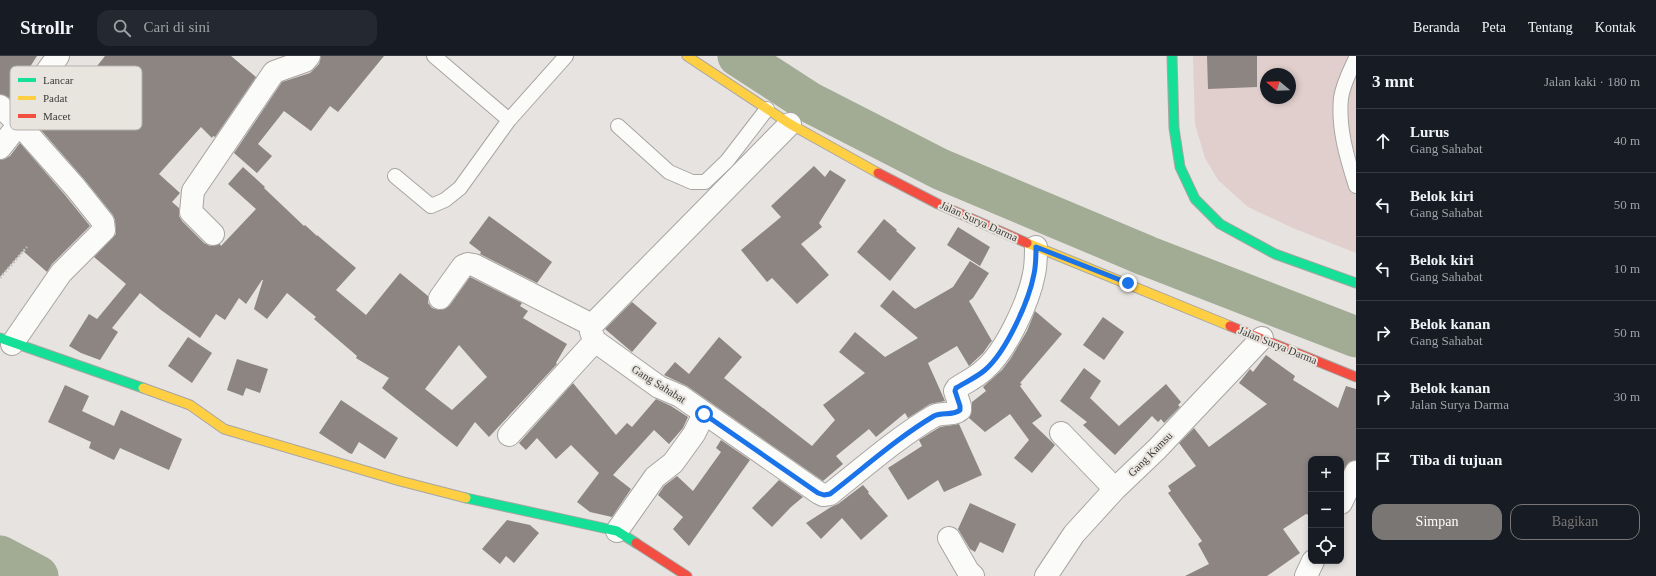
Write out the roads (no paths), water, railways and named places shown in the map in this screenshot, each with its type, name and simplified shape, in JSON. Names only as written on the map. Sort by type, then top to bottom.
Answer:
[{"type":"main road","name":"Jalan Surya Darma","points":[[687,56],[790,124],[894,182],[938,204],[1036,247],[1356,377]]},
{"type":"main road","points":[[1172,56],[1174,128],[1180,167],[1195,199],[1220,224],[1275,254],[1356,283]]},
{"type":"main road","points":[[6,341],[190,405],[224,429],[400,481],[484,502],[617,531],[687,576]]},
{"type":"street","points":[[51,66],[58,56]]},
{"type":"street","points":[[213,234],[191,212],[193,191],[274,72],[304,61],[309,56]]},
{"type":"street","points":[[0,106],[10,115]]},
{"type":"street","points":[[509,435],[594,333],[790,124]]},
{"type":"street","points":[[0,148],[14,130]]},
{"type":"street","points":[[6,341],[61,273],[104,230],[103,222],[75,187],[24,130]]},
{"type":"street","name":"Gang Sahabat","points":[[440,298],[463,266],[468,264],[474,265],[594,333],[659,387],[680,396],[818,493],[824,495],[830,494],[901,439],[936,415],[957,413],[960,410],[955,391],[956,388],[985,370],[997,355],[1011,332],[1026,301],[1034,274],[1036,247]]},
{"type":"street","name":"Gang Kamsu","points":[[1046,576],[1074,534],[1115,489],[1157,449],[1262,338]]},
{"type":"street","points":[[617,531],[655,477],[673,464],[694,434],[704,414]]},
{"type":"street","points":[[1061,433],[1115,489]]},
{"type":"street","points":[[1344,497],[1356,472]]},
{"type":"street","points":[[949,538],[968,571],[973,576]]},
{"type":"street","points":[[1306,576],[1312,564]]},
{"type":"lane","points":[[434,56],[509,120]]},
{"type":"lane","points":[[395,176],[431,206],[445,200],[460,188],[509,120],[561,57]]},
{"type":"lane","points":[[1356,58],[1341,98],[1342,136],[1348,162],[1356,186]]},
{"type":"lane","points":[[618,126],[669,172],[692,182],[705,182],[727,161],[767,109]]},
{"type":"waterway","points":[[738,56],[809,102],[940,169],[1147,256],[1356,337]]},
{"type":"waterway","points":[[0,556],[38,576]]}]
